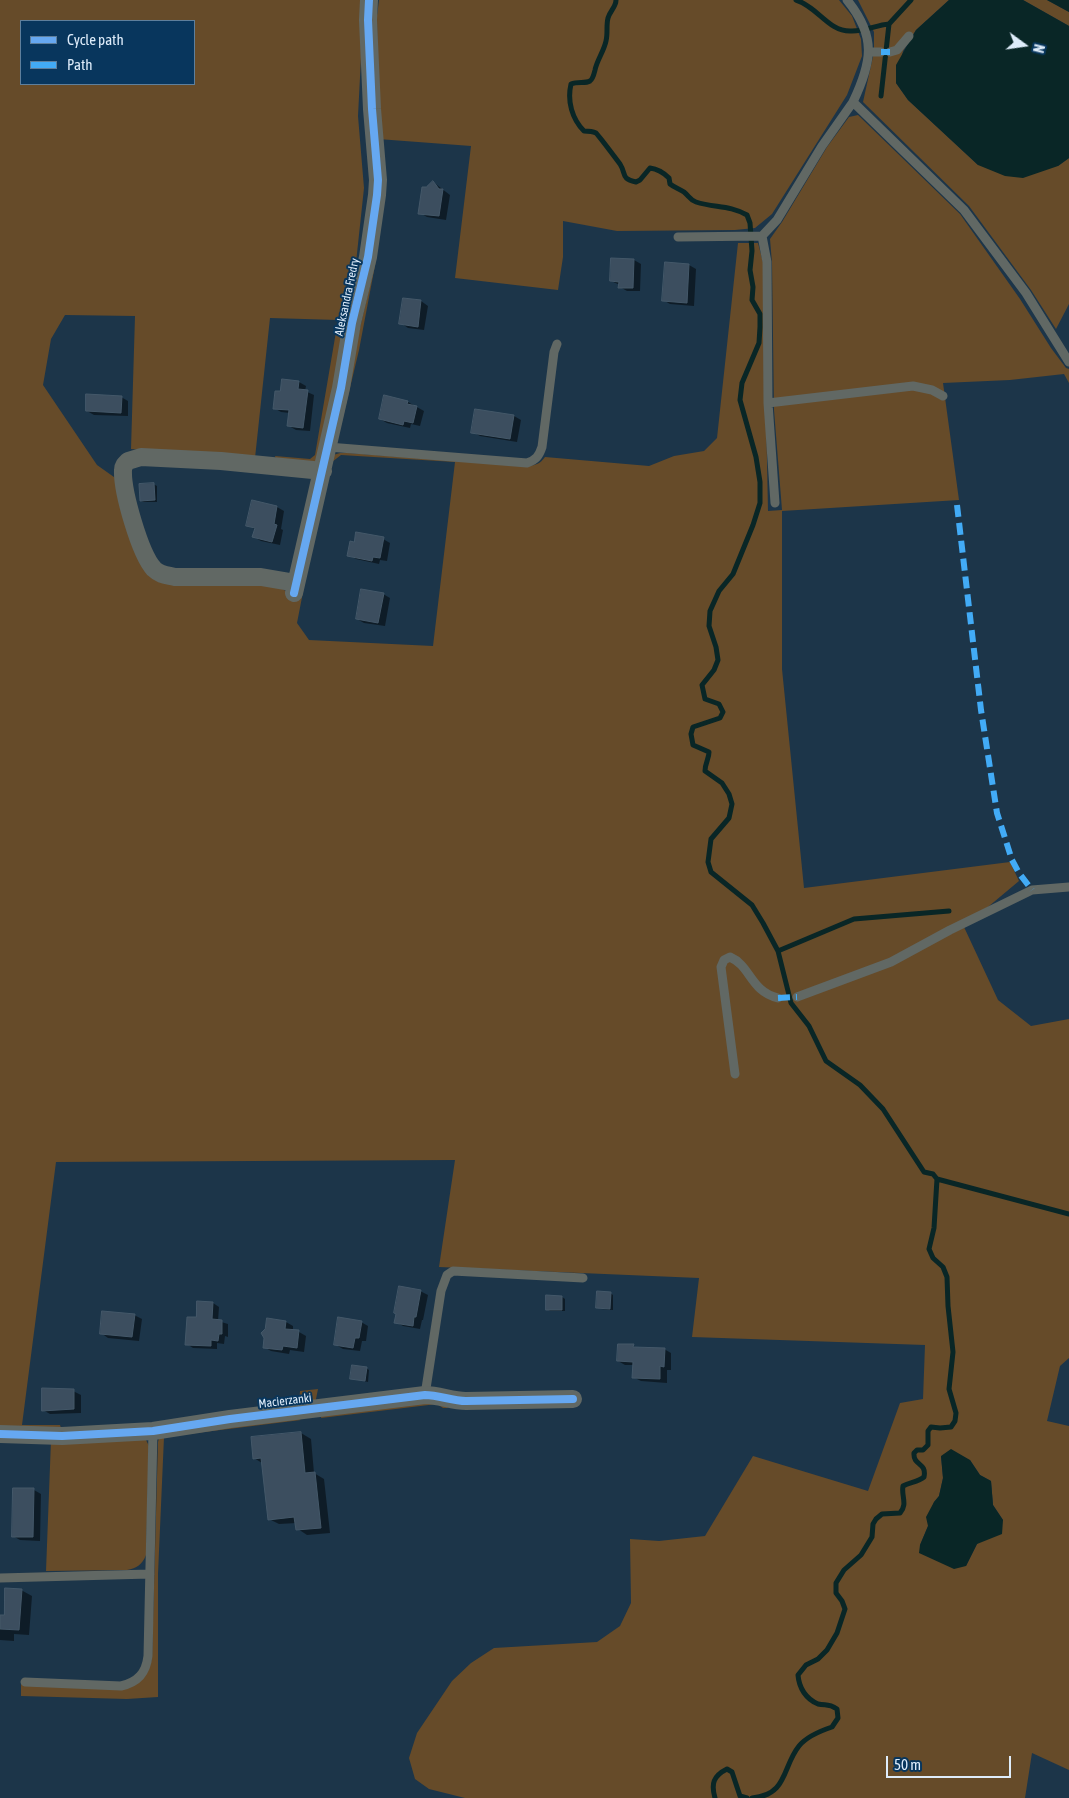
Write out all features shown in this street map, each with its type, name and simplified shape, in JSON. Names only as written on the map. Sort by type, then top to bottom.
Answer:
[{"type":"street","name":"Aleksandra Fredry","points":[[323,471],[222,461],[141,457],[128,460],[122,469],[139,543],[147,560],[155,570],[163,575],[175,576],[261,577],[295,588],[323,471],[341,388],[352,323],[368,258],[377,195],[378,180],[372,109],[368,20],[370,0]]},
{"type":"street","name":"Macierzanki","points":[[0,1434],[62,1436],[153,1431],[230,1419],[425,1396],[440,1396],[466,1402],[573,1399]]},
{"type":"lane","points":[[678,237],[758,236],[777,220],[822,146],[853,102],[860,88],[870,52],[867,32],[857,12],[847,0]]},
{"type":"lane","points":[[870,52],[896,50],[909,36]]},
{"type":"lane","points":[[853,102],[964,210],[1026,293],[1069,362]]},
{"type":"lane","points":[[758,236],[767,262],[768,404],[775,503]]},
{"type":"lane","points":[[328,447],[527,463],[534,461],[539,456],[542,447],[554,352],[557,344]]},
{"type":"lane","points":[[768,404],[913,386],[932,390],[944,396]]},
{"type":"lane","points":[[797,997],[892,962],[950,930],[1032,890],[1069,887]]},
{"type":"lane","points":[[735,1074],[721,967],[724,960],[730,957],[738,960],[759,989],[769,996],[778,998]]},
{"type":"lane","points":[[425,1396],[441,1291],[447,1275],[453,1271],[583,1278]]},
{"type":"lane","points":[[24,1682],[121,1686],[136,1681],[144,1672],[147,1665],[153,1431]]},
{"type":"lane","points":[[0,1578],[150,1574]]},
{"type":"shaded area","points":[[0,0],[364,0],[358,116],[364,188],[352,300],[316,463],[277,462],[275,456],[310,459],[315,455],[338,320],[270,318],[255,458],[131,449],[135,316],[65,315],[51,339],[43,385],[97,465],[121,482],[154,573],[277,585],[287,592],[311,551],[297,623],[309,640],[433,646],[455,462],[341,455],[332,462],[333,455],[348,453],[528,466],[538,464],[545,457],[649,466],[674,456],[704,451],[717,438],[738,243],[758,243],[763,262],[768,511],[782,510],[774,410],[770,239],[827,147],[849,117],[858,115],[960,214],[1020,299],[1051,348],[1066,368],[1069,369],[1069,383],[1064,374],[1010,380],[943,383],[959,500],[782,511],[782,669],[804,888],[1010,862],[1019,881],[964,927],[998,1000],[1031,1026],[1069,1019],[1069,1358],[1060,1366],[1047,1421],[1069,1426],[1069,1770],[1032,1753],[1025,1798],[465,1798],[429,1789],[415,1779],[409,1758],[417,1733],[452,1681],[471,1663],[494,1648],[597,1642],[620,1626],[631,1603],[630,1539],[659,1541],[705,1536],[753,1456],[868,1491],[900,1403],[923,1399],[925,1345],[692,1337],[699,1278],[439,1267],[455,1160],[56,1162],[22,1425],[60,1425],[62,1431],[0,1431]],"holes":[[[941,1456],[970,1460],[980,1475],[991,1481],[993,1505],[1003,1520],[977,1544],[966,1566],[920,1545],[928,1526],[934,1502],[939,1496],[943,1478]]]},
{"type":"shaded area","points":[[379,0],[839,0],[852,16],[861,39],[862,56],[847,95],[772,214],[755,228],[735,230],[617,231],[563,221],[563,257],[558,290],[455,278],[471,146],[378,139],[377,16]]},
{"type":"shaded area","points":[[858,0],[949,0],[916,30],[903,51],[896,83],[908,100],[978,165],[1058,166],[1069,158],[1069,304],[1056,329],[1031,290],[969,206],[863,102],[874,52],[874,32]]},
{"type":"shaded area","points":[[949,0],[1023,0],[1069,26],[1069,158],[1058,166],[1023,178],[1005,176],[978,165],[908,100],[896,83],[896,65],[916,30]]},
{"type":"shaded area","points":[[1023,0],[1047,0],[1069,12],[1069,26]]},
{"type":"shaded area","points":[[1047,0],[1069,0],[1069,12]]},
{"type":"shaded area","points":[[377,255],[359,350],[340,430],[337,429],[338,422]]},
{"type":"shaded area","points":[[318,1389],[315,1404],[299,1402],[300,1391]]},
{"type":"shaded area","points":[[432,1400],[449,1408],[443,1408],[437,1404],[321,1418],[322,1413]]},
{"type":"shaded area","points":[[290,1415],[301,1420],[164,1437],[158,1574],[158,1697],[127,1699],[21,1696],[21,1684],[126,1688],[137,1683],[148,1670],[152,1658],[158,1442],[163,1433]]},
{"type":"shaded area","points":[[140,1437],[146,1440],[149,1446],[146,1555],[141,1564],[127,1570],[46,1571],[51,1440]]},
{"type":"shaded area","points":[[951,1449],[970,1460],[980,1475],[991,1481],[993,1505],[1003,1520],[1002,1534],[977,1544],[966,1566],[954,1569],[919,1553],[920,1545],[928,1526],[926,1517],[939,1496],[943,1478],[941,1456]]},
{"type":"building","points":[[433,181],[439,189],[443,189],[439,216],[418,214],[422,187],[426,187]]},
{"type":"building","points":[[611,258],[634,259],[633,288],[618,288],[619,282],[610,281]]},
{"type":"building","points":[[665,262],[689,264],[687,303],[662,301]]},
{"type":"building","points":[[403,298],[421,300],[418,327],[399,324]]},
{"type":"building","points":[[282,379],[299,381],[298,389],[308,390],[303,428],[287,426],[289,410],[273,409],[275,391],[280,391]]},
{"type":"building","points":[[86,394],[122,396],[121,413],[86,411]]},
{"type":"building","points":[[384,395],[408,401],[407,404],[417,406],[413,423],[404,421],[403,425],[379,419]]},
{"type":"building","points":[[475,409],[514,415],[510,439],[471,433]]},
{"type":"building","points":[[154,483],[155,500],[140,501],[139,484]]},
{"type":"building","points":[[252,500],[277,506],[274,524],[277,525],[272,542],[252,537],[255,528],[246,526]]},
{"type":"building","points":[[356,532],[384,537],[380,558],[373,557],[372,561],[347,556],[350,541],[354,542]]},
{"type":"building","points":[[361,589],[384,593],[378,623],[356,619]]},
{"type":"building","points":[[399,1286],[421,1290],[413,1326],[394,1323]]},
{"type":"building","points":[[597,1291],[611,1292],[610,1309],[596,1308]]},
{"type":"building","points":[[546,1295],[562,1296],[562,1310],[546,1310]]},
{"type":"building","points":[[197,1301],[213,1302],[212,1319],[222,1320],[222,1334],[219,1334],[218,1341],[211,1340],[211,1346],[185,1345],[187,1317],[196,1317]]},
{"type":"building","points":[[102,1311],[135,1314],[132,1337],[100,1334]]},
{"type":"building","points":[[338,1317],[362,1321],[359,1338],[355,1338],[353,1348],[334,1345]]},
{"type":"building","points":[[267,1318],[286,1321],[285,1329],[299,1330],[297,1348],[283,1346],[282,1350],[263,1348],[264,1338],[261,1333],[265,1329]]},
{"type":"building","points":[[618,1344],[634,1344],[633,1347],[665,1348],[664,1367],[660,1366],[660,1379],[632,1378],[633,1362],[617,1361]]},
{"type":"building","points":[[352,1365],[367,1367],[365,1381],[350,1379]]},
{"type":"building","points":[[42,1388],[74,1389],[74,1409],[42,1411]]},
{"type":"building","points":[[301,1432],[305,1473],[315,1472],[321,1528],[296,1530],[294,1517],[268,1520],[261,1458],[253,1459],[251,1437]]},
{"type":"building","points":[[13,1488],[34,1488],[33,1537],[12,1537]]},
{"type":"building","points":[[5,1588],[22,1589],[19,1630],[0,1629],[0,1615],[4,1615]]},
{"type":"waterway","points":[[616,0],[608,18],[606,41],[593,78],[588,82],[571,84],[570,103],[576,121],[584,131],[596,133],[620,164],[628,179],[636,182],[650,168],[656,169],[669,178],[670,184],[684,192],[694,201],[728,208],[747,215],[750,223],[752,251],[750,270],[753,287],[752,300],[760,314],[759,343],[742,383],[740,400],[756,457],[760,482],[760,503],[733,574],[719,591],[710,611],[709,626],[718,660],[714,670],[702,685],[705,699],[719,704],[723,712],[720,718],[693,727],[691,734],[693,745],[709,752],[705,771],[722,783],[729,794],[732,804],[729,818],[711,839],[708,862],[711,872],[752,905],[763,923],[778,951],[791,1003],[809,1026],[826,1061],[860,1085],[883,1109],[924,1172],[933,1174],[937,1179],[934,1228],[929,1249],[933,1258],[943,1267],[947,1277],[953,1352],[949,1389],[956,1413],[955,1421],[951,1427],[931,1427],[928,1431],[928,1445],[923,1450],[917,1450],[914,1453],[914,1457],[924,1469],[924,1477],[903,1486],[904,1506],[900,1513],[882,1514],[876,1519],[873,1524],[872,1537],[861,1555],[844,1570],[836,1583],[836,1593],[845,1609],[837,1633],[827,1650],[818,1659],[806,1665],[798,1675],[802,1689],[807,1696],[818,1704],[829,1705],[837,1709],[838,1718],[832,1727],[818,1732],[802,1742],[794,1754],[783,1779],[772,1792],[764,1796],[752,1798]]},
{"type":"waterway","points":[[796,0],[804,3],[835,27],[850,31],[889,24],[911,0]]},
{"type":"waterway","points":[[881,96],[889,24]]},
{"type":"waterway","points":[[778,951],[854,919],[949,911]]},
{"type":"waterway","points":[[937,1179],[1069,1214]]},
{"type":"waterway","points":[[715,1798],[714,1781],[727,1769],[732,1772],[740,1796],[747,1798]]},
{"type":"marked path","points":[[881,52],[890,52]]},
{"type":"marked path","points":[[957,505],[981,710],[997,813],[1012,860],[1032,890]]},
{"type":"marked path","points":[[778,998],[797,997]]},
{"type":"cycle path","points":[[294,593],[341,388],[352,323],[368,257],[377,195],[378,180],[372,109],[368,20],[369,0]]},
{"type":"cycle path","points":[[0,1434],[62,1436],[153,1431],[230,1419],[425,1395],[466,1401],[573,1399]]}]
